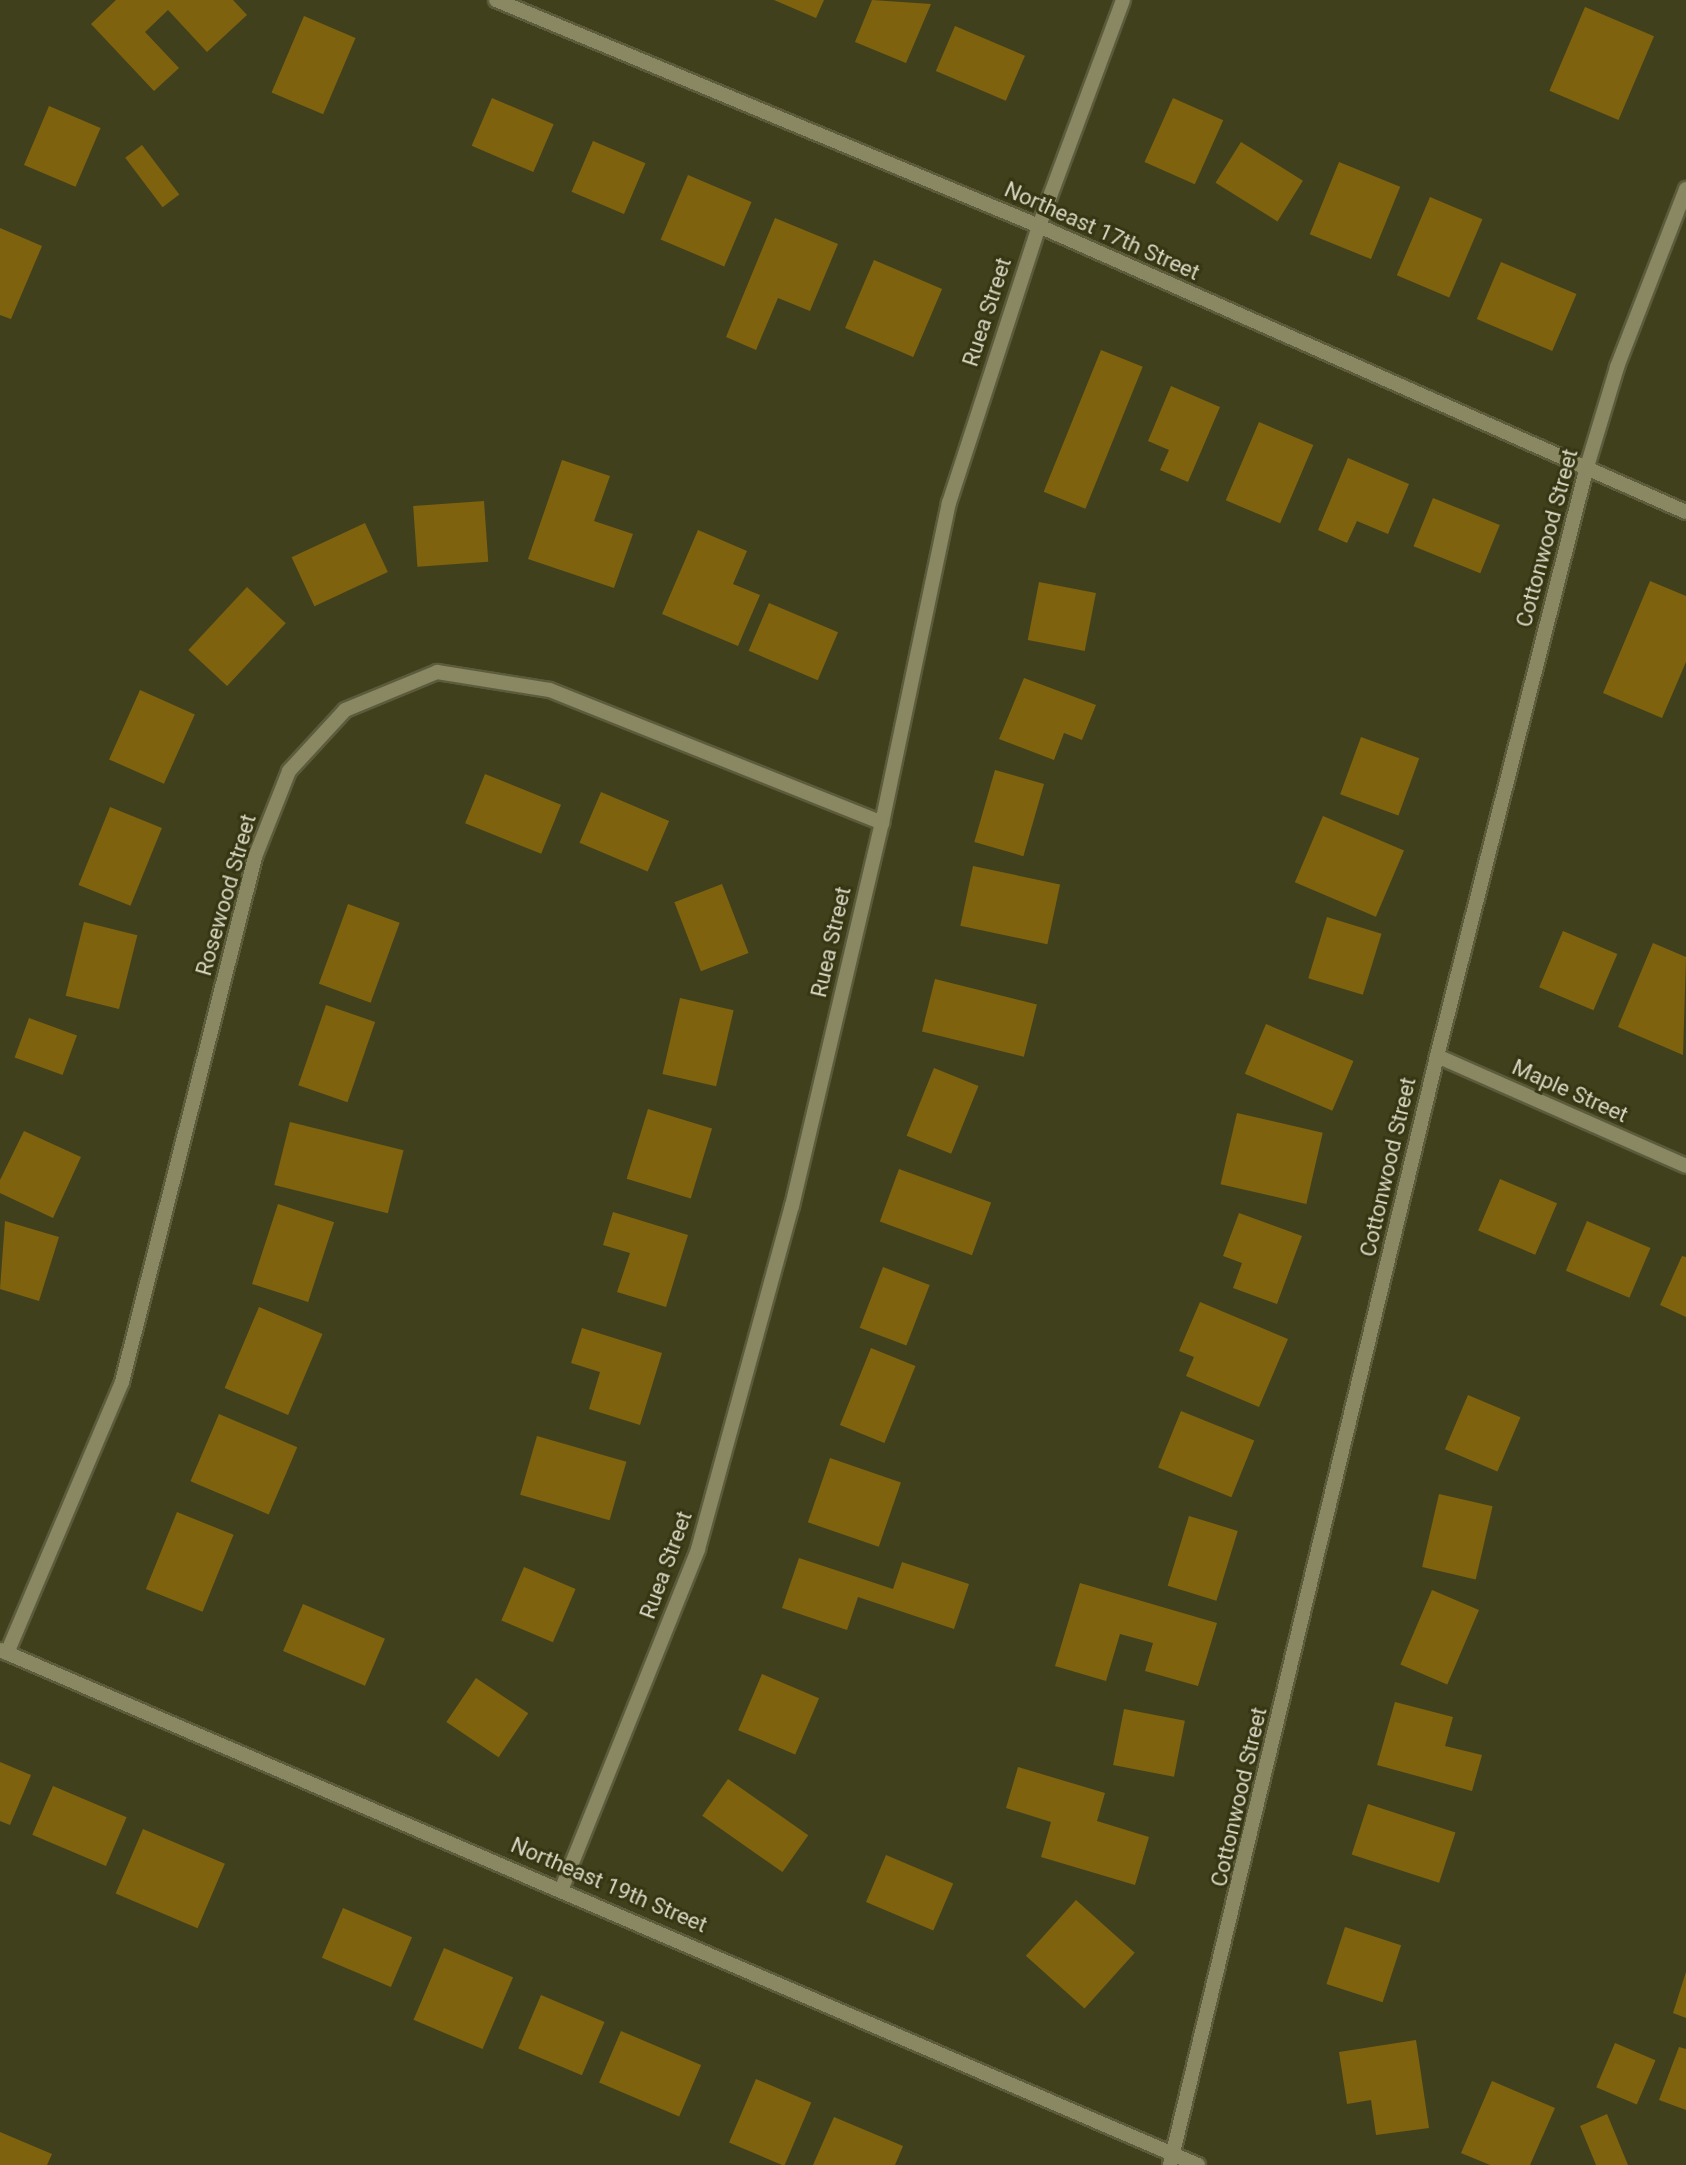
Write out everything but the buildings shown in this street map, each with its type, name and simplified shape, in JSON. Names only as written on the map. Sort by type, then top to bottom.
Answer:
[{"type":"street","name":"Northeast 17th Street","points":[[496,0],[1039,226],[1686,512]]},
{"type":"street","name":"Ruea Street","points":[[562,1888],[698,1549],[792,1206],[882,823],[949,503],[1039,226],[1123,0]]},
{"type":"street","name":"Cottonwood Street","points":[[1172,2160],[1437,1056],[1586,470],[1617,367],[1686,189]]},
{"type":"street","name":"Rosewood Street","points":[[4,1652],[122,1382],[255,857],[289,771],[345,710],[437,672],[550,690],[882,823]]},
{"type":"street","name":"Maple Street","points":[[1437,1056],[1686,1166]]},
{"type":"street","name":"Northeast 19th Street","points":[[4,1652],[562,1888],[1172,2160],[1198,2165]]}]
